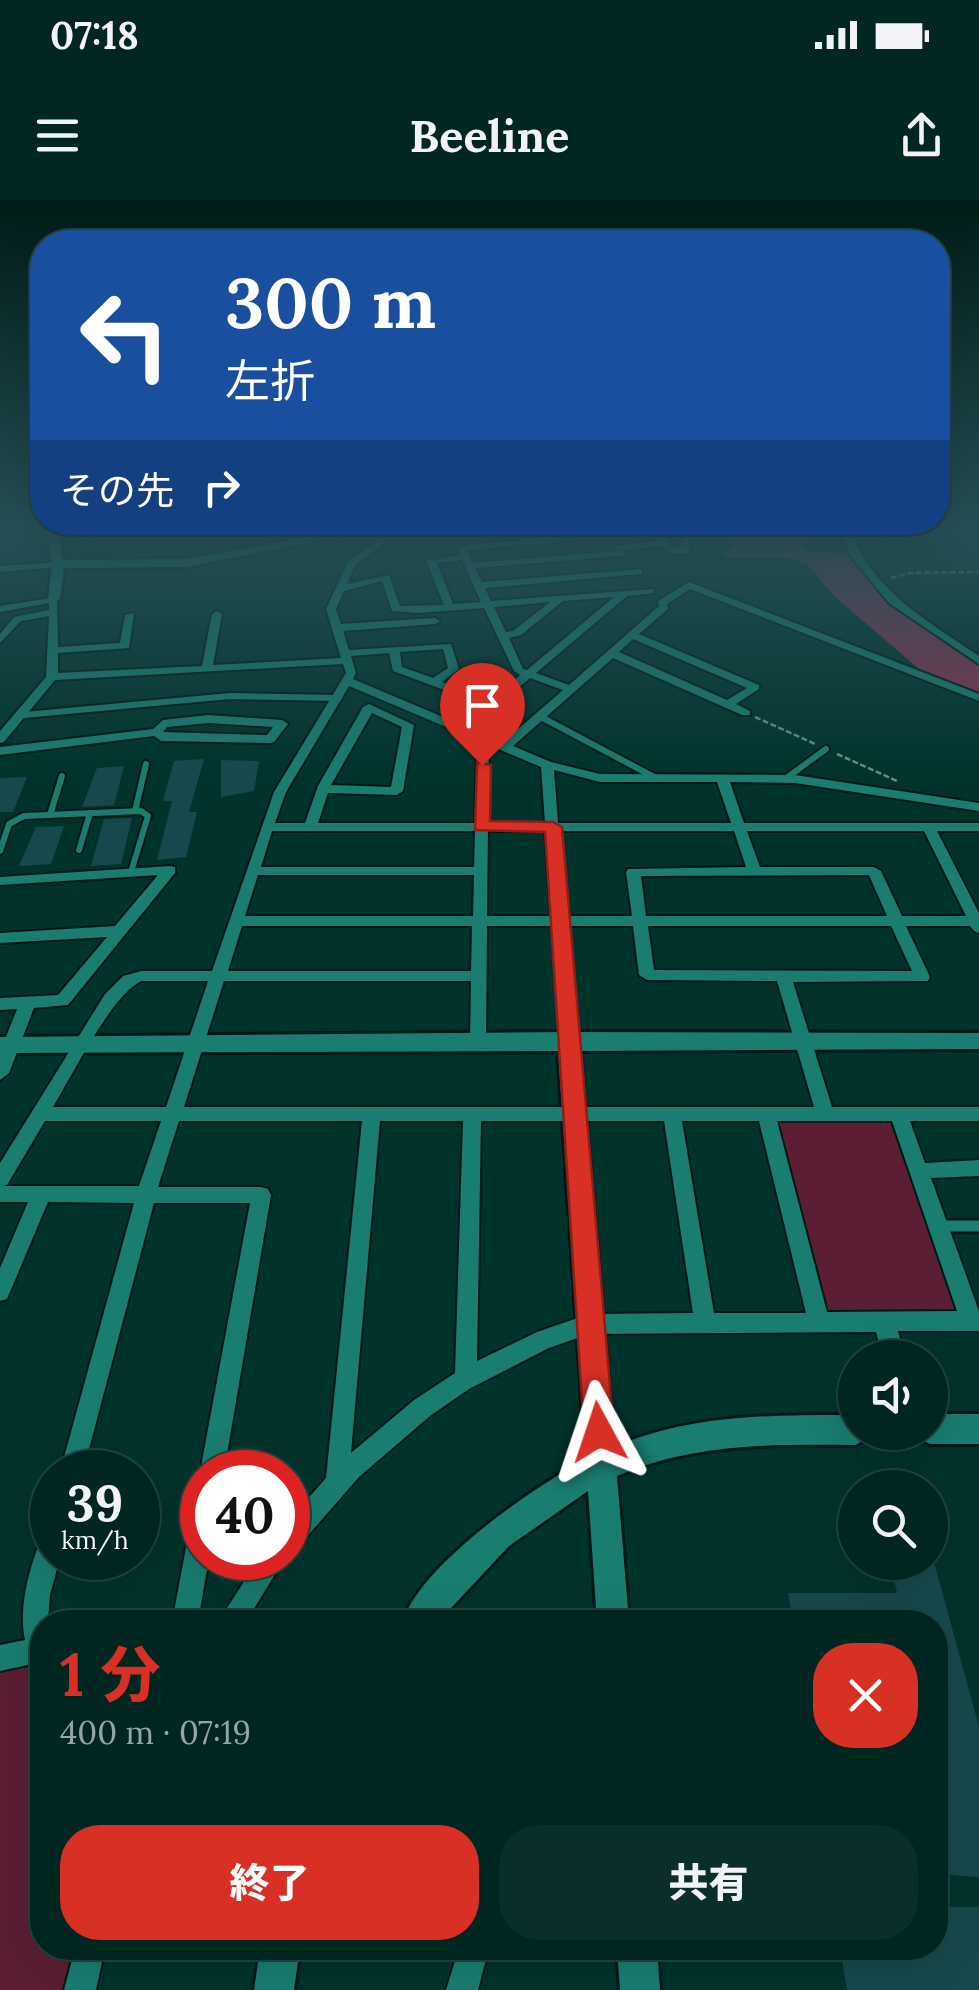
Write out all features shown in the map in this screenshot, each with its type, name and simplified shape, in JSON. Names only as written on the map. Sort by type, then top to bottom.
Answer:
[{"type":"street","points":[[0,640],[18,619],[38,612]]},
{"type":"street","points":[[0,738],[24,715],[52,677],[53,612]]},
{"type":"street","points":[[77,1450],[146,1195],[267,827],[280,792],[348,681],[346,657],[332,612]]},
{"type":"street","points":[[494,612],[519,671],[571,688]]},
{"type":"street","points":[[504,636],[517,633],[544,612]]},
{"type":"street","points":[[466,727],[603,612]]},
{"type":"street","points":[[507,745],[660,612]]},
{"type":"street","points":[[757,612],[979,698]]},
{"type":"street","points":[[906,612],[979,661]]},
{"type":"street","points":[[207,669],[217,614]]},
{"type":"street","points":[[54,650],[125,646],[130,616]]},
{"type":"street","points":[[336,628],[440,620]]},
{"type":"street","points":[[632,635],[755,688],[728,705]]},
{"type":"street","points":[[52,677],[207,669],[447,646],[454,669],[434,682]]},
{"type":"street","points":[[394,649],[397,669],[494,704]]},
{"type":"street","points":[[610,653],[746,713]]},
{"type":"street","points":[[348,681],[483,734],[547,765],[600,778],[785,779],[979,807]]},
{"type":"street","points":[[310,827],[324,789],[369,707],[408,724],[397,791],[324,789]]},
{"type":"street","points":[[208,719],[282,724],[270,739],[161,737],[158,732],[162,724],[208,719]]},
{"type":"street","points":[[0,752],[158,732]]},
{"type":"street","points":[[478,1041],[483,734]]},
{"type":"street","points":[[547,765],[612,1610]]},
{"type":"street","points":[[723,781],[754,871]]},
{"type":"street","points":[[237,922],[896,920],[978,924],[928,826]]},
{"type":"street","points":[[267,827],[979,827]]},
{"type":"street","points":[[0,881],[170,870],[62,1001],[0,1004]]},
{"type":"street","points":[[253,872],[481,871]]},
{"type":"street","points":[[754,871],[874,872],[922,977],[647,975],[633,872],[754,871]]},
{"type":"street","points":[[0,938],[120,931]]},
{"type":"street","points":[[0,1179],[111,998],[130,980],[480,976]]},
{"type":"street","points":[[784,976],[825,1113]]},
{"type":"street","points":[[0,1072],[7,1045],[28,1002]]},
{"type":"street","points":[[7,1045],[979,1041]]},
{"type":"street","points":[[337,1481],[372,1113]]},
{"type":"street","points":[[42,1114],[979,1114]]},
{"type":"street","points":[[466,1379],[472,1114]]},
{"type":"street","points":[[672,1114],[705,1323]]},
{"type":"street","points":[[766,1114],[819,1322]]},
{"type":"street","points":[[310,1513],[337,1481],[404,1421],[466,1379],[530,1344],[589,1324],[975,1321],[899,1114]]},
{"type":"street","points":[[918,1170],[979,1168]]},
{"type":"street","points":[[0,1194],[261,1195],[216,1450]]},
{"type":"street","points":[[0,1292],[41,1195]]},
{"type":"street","points":[[885,1324],[889,1340]]},
{"type":"street","points":[[948,1429],[979,1429]]},
{"type":"street","points":[[428,1610],[462,1568],[535,1508],[602,1468],[638,1452],[706,1436],[838,1431]]},
{"type":"street","points":[[34,1610],[42,1580]]},
{"type":"street","points":[[188,1610],[193,1580]]},
{"type":"street","points":[[239,1610],[259,1580]]},
{"type":"street","points":[[0,1658],[30,1651]]},
{"type":"street","points":[[80,1990],[87,1960]]},
{"type":"street","points":[[274,1990],[278,1960]]},
{"type":"street","points":[[462,1990],[471,1960]]},
{"type":"street","points":[[638,1960],[640,1990]]},
{"type":"lane","points":[[24,715],[230,696],[339,698]]},
{"type":"lane","points":[[540,718],[658,780]]},
{"type":"lane","points":[[785,779],[826,749]]},
{"type":"lane","points":[[135,811],[146,764]]},
{"type":"lane","points":[[50,815],[62,776]]},
{"type":"lane","points":[[0,851],[10,824],[24,816],[135,811],[148,816],[131,872]]},
{"type":"lane","points":[[79,850],[90,813]]},
{"type":"lane","points":[[938,1226],[979,1226]]},
{"type":"path","points":[[746,713],[939,800]]},
{"type":"shaded area","points":[[852,612],[901,612],[979,663],[979,696],[926,675]]},
{"type":"shaded area","points":[[766,1114],[899,1114],[971,1321],[819,1323]]},
{"type":"shaded area","points":[[30,1658],[30,1960],[76,1960],[70,1990],[0,1990],[0,1667]]},
{"type":"building","points":[[204,759],[189,812],[197,812],[186,857],[157,860],[172,801],[163,801],[174,761]]},
{"type":"building","points":[[221,760],[259,761],[254,791],[221,797]]},
{"type":"building","points":[[124,766],[114,805],[82,807],[97,768]]},
{"type":"building","points":[[27,777],[13,812],[0,812],[0,778]]},
{"type":"building","points":[[132,818],[121,864],[91,866],[104,819]]},
{"type":"building","points":[[64,826],[51,864],[19,866],[36,827]]},
{"type":"building","points":[[894,1580],[939,1580],[947,1610],[791,1610],[788,1593],[897,1593]]},
{"type":"building","points":[[948,1613],[979,1727],[979,1877],[948,1875]]},
{"type":"building","points":[[948,1907],[979,1907],[979,1990],[847,1990],[842,1960],[948,1960]]},
{"type":"route","points":[[482,765],[481,826],[553,827],[599,1432]]}]
